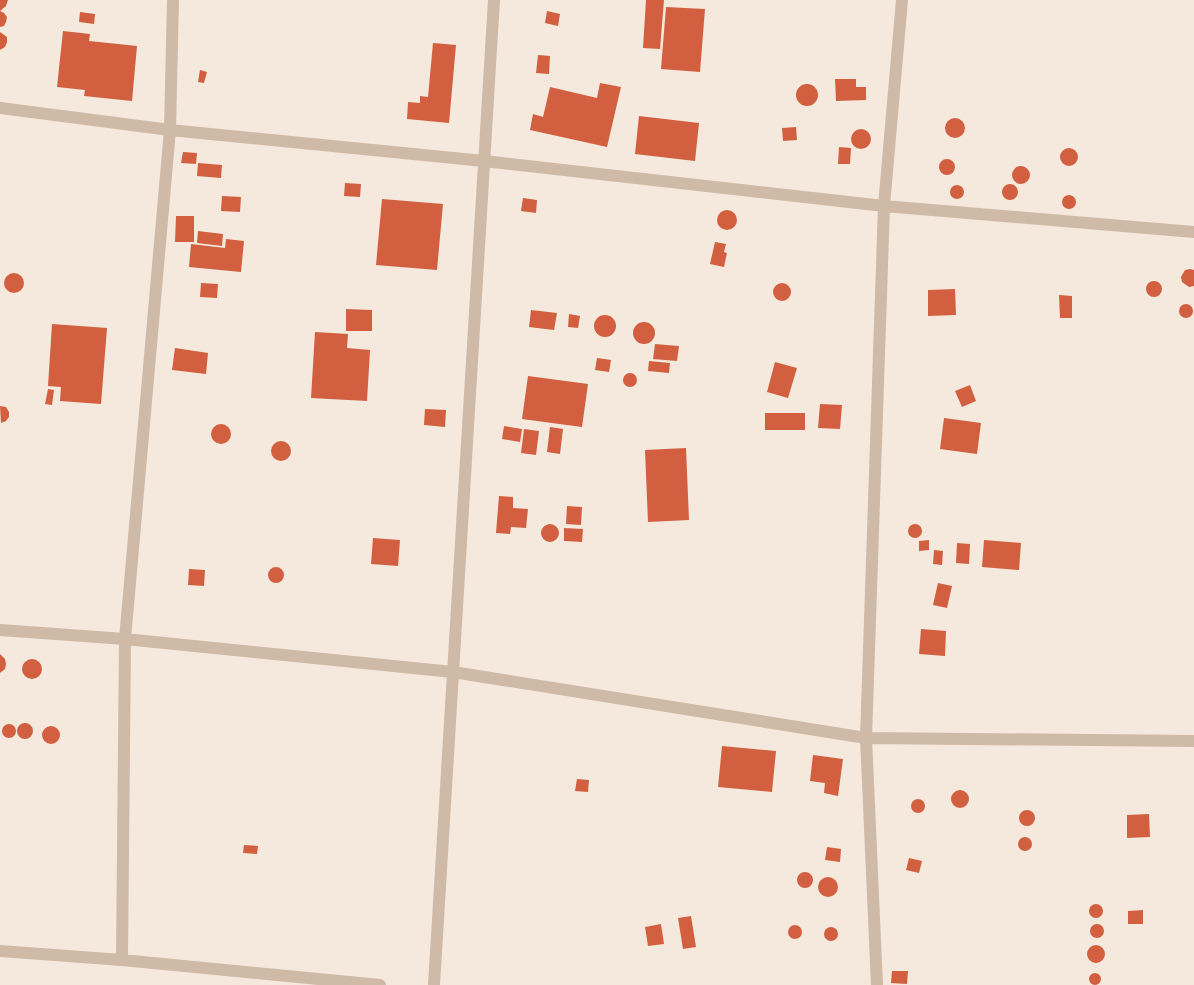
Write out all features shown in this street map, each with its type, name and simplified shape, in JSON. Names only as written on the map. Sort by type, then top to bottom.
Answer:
[{"type":"street","points":[[122,960],[125,639],[170,130],[173,0]]},
{"type":"street","points":[[434,985],[494,0]]},
{"type":"street","points":[[877,985],[866,738],[884,206],[902,0]]},
{"type":"street","points":[[0,108],[170,130],[484,161],[884,206],[1194,232]]},
{"type":"street","points":[[0,630],[125,639],[453,672],[866,738],[1194,741]]},
{"type":"street","points":[[0,952],[122,960],[380,985]]},
{"type":"building","points":[[0,0],[8,0],[6,6],[0,11]]},
{"type":"building","points":[[646,0],[664,0],[660,49],[643,48]]},
{"type":"building","points":[[666,7],[705,9],[700,72],[661,69]]},
{"type":"building","points":[[0,11],[7,17],[4,26],[0,27]]},
{"type":"building","points":[[547,11],[560,14],[558,26],[545,23]]},
{"type":"building","points":[[80,12],[95,14],[94,24],[79,22]]},
{"type":"building","points":[[63,31],[90,34],[89,41],[137,46],[132,101],[84,96],[85,90],[57,87]]},
{"type":"building","points":[[0,32],[7,37],[7,42],[5,47],[0,50]]},
{"type":"building","points":[[433,43],[456,45],[449,123],[407,119],[408,102],[420,103],[420,96],[428,97]]},
{"type":"building","points":[[538,55],[550,56],[549,74],[536,73]]},
{"type":"building","points":[[200,70],[207,72],[204,83],[198,82]]},
{"type":"building","points":[[835,79],[856,79],[856,87],[866,87],[866,100],[836,101]]},
{"type":"building","points":[[600,83],[621,87],[607,147],[530,130],[533,114],[543,117],[550,87],[597,98]]},
{"type":"building","points":[[807,84],[815,87],[818,95],[815,103],[807,106],[799,103],[796,95],[799,87]]},
{"type":"building","points":[[639,116],[699,123],[695,161],[635,154]]},
{"type":"building","points":[[951,118],[959,118],[965,124],[965,132],[959,138],[951,138],[945,132],[945,124]]},
{"type":"building","points":[[796,127],[797,140],[783,141],[782,128]]},
{"type":"building","points":[[861,129],[868,132],[871,139],[868,146],[861,149],[854,146],[851,139],[854,132]]},
{"type":"building","points":[[839,147],[851,148],[850,164],[838,164]]},
{"type":"building","points":[[1065,148],[1073,148],[1078,153],[1076,164],[1065,166],[1060,161],[1060,153]]},
{"type":"building","points":[[183,152],[197,153],[196,164],[181,163]]},
{"type":"building","points":[[944,159],[950,159],[955,164],[953,173],[944,175],[939,170],[939,164]]},
{"type":"building","points":[[198,163],[222,165],[221,178],[197,176]]},
{"type":"building","points":[[1021,166],[1027,169],[1030,175],[1027,181],[1021,184],[1015,181],[1012,175],[1015,169]]},
{"type":"building","points":[[345,183],[361,184],[360,197],[344,196]]},
{"type":"building","points":[[1010,184],[1018,192],[1010,200],[1002,192]]},
{"type":"building","points":[[957,185],[962,187],[964,192],[962,197],[957,199],[952,197],[950,192],[952,187]]},
{"type":"building","points":[[1066,195],[1072,195],[1076,202],[1072,209],[1066,209],[1062,205],[1062,199]]},
{"type":"building","points":[[222,196],[241,197],[240,212],[221,211]]},
{"type":"building","points":[[523,198],[537,200],[536,213],[521,211]]},
{"type":"building","points":[[382,199],[443,204],[437,270],[376,265]]},
{"type":"building","points":[[727,210],[734,213],[737,220],[734,227],[727,230],[720,227],[717,220],[720,213]]},
{"type":"building","points":[[176,216],[194,216],[194,242],[175,242]]},
{"type":"building","points":[[198,231],[223,234],[222,246],[197,243]]},
{"type":"building","points":[[226,239],[244,241],[241,272],[189,267],[191,244],[225,248]]},
{"type":"building","points":[[715,242],[726,244],[724,252],[727,253],[724,267],[710,264]]},
{"type":"building","points":[[1185,270],[1194,270],[1194,286],[1189,287],[1182,282],[1181,277]]},
{"type":"building","points":[[14,273],[21,276],[24,283],[21,290],[14,293],[7,290],[4,283],[7,276]]},
{"type":"building","points":[[1154,281],[1162,289],[1154,297],[1146,289]]},
{"type":"building","points":[[201,283],[218,284],[217,298],[200,297]]},
{"type":"building","points":[[782,283],[788,286],[791,292],[788,298],[782,301],[776,298],[773,292],[776,286]]},
{"type":"building","points":[[955,289],[956,315],[928,316],[928,290]]},
{"type":"building","points":[[1059,295],[1072,296],[1072,318],[1060,318]]},
{"type":"building","points":[[1183,304],[1189,304],[1193,311],[1189,318],[1183,318],[1179,314],[1179,308]]},
{"type":"building","points":[[346,309],[372,310],[372,331],[346,331]]},
{"type":"building","points":[[531,310],[557,313],[554,330],[529,327]]},
{"type":"building","points":[[569,314],[580,316],[578,328],[568,327]]},
{"type":"building","points":[[605,315],[615,322],[616,326],[609,336],[605,337],[595,330],[594,326],[601,316]]},
{"type":"building","points":[[644,322],[652,325],[655,333],[652,341],[644,344],[636,341],[633,333],[636,325]]},
{"type":"building","points":[[52,324],[107,328],[101,404],[60,401],[61,387],[48,386]]},
{"type":"building","points":[[315,332],[348,334],[347,348],[370,350],[367,401],[311,398]]},
{"type":"building","points":[[655,344],[679,346],[677,361],[653,359]]},
{"type":"building","points":[[175,348],[208,353],[206,374],[172,370]]},
{"type":"building","points":[[597,358],[611,360],[609,372],[595,370]]},
{"type":"building","points":[[649,361],[670,363],[669,373],[648,371]]},
{"type":"building","points":[[775,362],[797,368],[788,398],[767,392]]},
{"type":"building","points":[[630,373],[635,375],[637,380],[635,385],[630,387],[625,385],[623,380],[625,375]]},
{"type":"building","points":[[528,376],[588,384],[582,427],[522,419]]},
{"type":"building","points":[[970,385],[976,401],[962,407],[955,391]]},
{"type":"building","points":[[48,389],[54,390],[52,405],[45,404]]},
{"type":"building","points":[[820,404],[842,405],[840,429],[818,428]]},
{"type":"building","points":[[0,406],[6,407],[9,412],[9,417],[1,423]]},
{"type":"building","points":[[425,409],[446,410],[445,427],[424,425]]},
{"type":"building","points":[[765,413],[805,413],[805,430],[765,430]]},
{"type":"building","points":[[944,418],[981,423],[977,454],[940,449]]},
{"type":"building","points":[[221,424],[228,427],[231,434],[228,441],[221,444],[214,441],[211,434],[214,427]]},
{"type":"building","points":[[504,426],[522,429],[520,442],[502,439]]},
{"type":"building","points":[[550,427],[563,429],[560,454],[547,452]]},
{"type":"building","points":[[524,429],[539,431],[536,455],[521,453]]},
{"type":"building","points":[[281,441],[288,444],[291,451],[288,458],[281,461],[274,458],[271,451],[274,444]]},
{"type":"building","points":[[686,448],[689,520],[648,522],[645,450]]},
{"type":"building","points":[[499,496],[513,497],[513,508],[528,509],[526,528],[511,527],[510,534],[496,533]]},
{"type":"building","points":[[567,506],[582,507],[581,525],[566,524]]},
{"type":"building","points":[[550,524],[558,529],[559,533],[554,541],[550,542],[542,537],[541,533],[546,525]]},
{"type":"building","points":[[912,524],[918,524],[922,531],[918,538],[912,538],[908,534],[908,528]]},
{"type":"building","points":[[564,528],[583,529],[582,542],[564,541]]},
{"type":"building","points":[[373,538],[400,540],[398,566],[371,564]]},
{"type":"building","points":[[929,540],[929,550],[919,551],[919,541]]},
{"type":"building","points":[[984,540],[1021,543],[1019,570],[982,567]]},
{"type":"building","points":[[957,543],[970,544],[969,564],[956,563]]},
{"type":"building","points":[[934,550],[943,551],[942,565],[933,564]]},
{"type":"building","points":[[273,567],[279,567],[284,572],[282,581],[273,583],[268,578],[268,572]]},
{"type":"building","points":[[189,569],[205,570],[204,586],[188,585]]},
{"type":"building","points":[[938,583],[952,586],[947,608],[933,605]]},
{"type":"building","points":[[921,629],[946,631],[945,656],[919,654]]},
{"type":"building","points":[[0,654],[5,659],[6,664],[5,669],[0,673]]},
{"type":"building","points":[[28,659],[36,659],[42,665],[42,673],[36,679],[28,679],[22,673],[22,665]]},
{"type":"building","points":[[25,723],[31,725],[33,731],[31,737],[25,739],[19,737],[17,731],[19,725]]},
{"type":"building","points":[[9,724],[14,726],[16,731],[14,736],[9,738],[4,736],[2,731],[4,726]]},
{"type":"building","points":[[47,726],[55,726],[60,731],[58,742],[47,744],[42,739],[42,731]]},
{"type":"building","points":[[722,746],[776,751],[772,792],[718,787]]},
{"type":"building","points":[[813,755],[843,759],[838,796],[824,793],[825,783],[810,781]]},
{"type":"building","points":[[577,779],[589,780],[588,792],[575,791]]},
{"type":"building","points":[[956,790],[964,790],[969,795],[967,806],[956,808],[951,803],[951,795]]},
{"type":"building","points":[[915,799],[921,799],[925,806],[921,813],[915,813],[911,809],[911,803]]},
{"type":"building","points":[[1027,810],[1033,812],[1035,818],[1033,824],[1027,826],[1021,824],[1019,818],[1021,812]]},
{"type":"building","points":[[1149,814],[1150,837],[1127,838],[1127,815]]},
{"type":"building","points":[[1025,837],[1030,839],[1032,844],[1030,849],[1025,851],[1020,849],[1018,844],[1020,839]]},
{"type":"building","points":[[244,845],[258,846],[257,854],[243,853]]},
{"type":"building","points":[[827,847],[841,849],[840,862],[825,860]]},
{"type":"building","points":[[909,858],[922,861],[919,873],[906,870]]},
{"type":"building","points":[[805,872],[813,880],[805,888],[797,880]]},
{"type":"building","points":[[828,877],[835,880],[838,887],[835,894],[828,897],[821,894],[818,887],[821,880]]},
{"type":"building","points":[[1096,904],[1101,906],[1103,911],[1101,916],[1096,918],[1091,916],[1089,911],[1091,906]]},
{"type":"building","points":[[1143,910],[1143,924],[1128,924],[1128,911]]},
{"type":"building","points":[[691,916],[696,947],[683,949],[678,918]]},
{"type":"building","points":[[661,924],[664,944],[648,946],[645,927]]},
{"type":"building","points":[[1097,924],[1102,926],[1104,931],[1102,936],[1097,938],[1092,936],[1090,931],[1092,926]]},
{"type":"building","points":[[795,925],[800,927],[802,932],[800,937],[795,939],[790,937],[788,932],[790,927]]},
{"type":"building","points":[[828,927],[834,927],[838,934],[834,941],[828,941],[824,937],[824,931]]},
{"type":"building","points":[[1096,945],[1102,948],[1105,954],[1102,960],[1096,963],[1090,960],[1087,954],[1090,948]]},
{"type":"building","points":[[892,971],[908,971],[907,984],[891,983]]},
{"type":"building","points":[[1093,973],[1097,973],[1101,979],[1097,985],[1093,985],[1089,981],[1089,977]]}]
